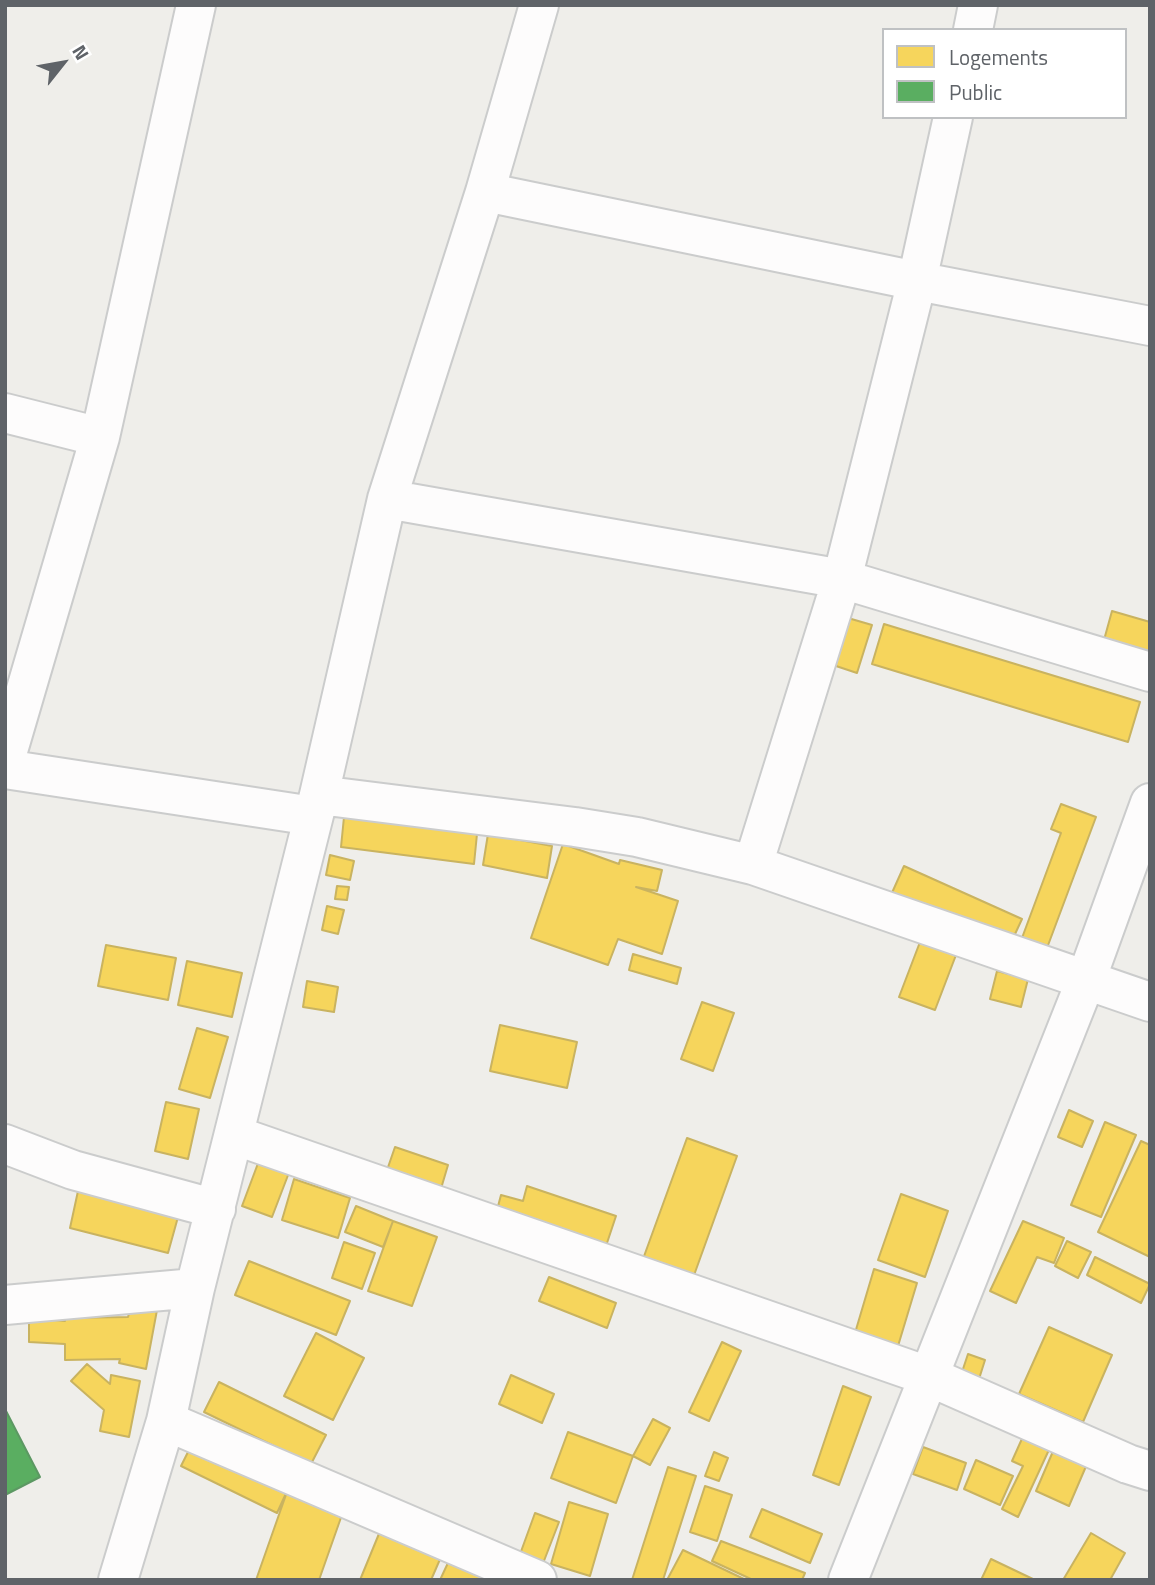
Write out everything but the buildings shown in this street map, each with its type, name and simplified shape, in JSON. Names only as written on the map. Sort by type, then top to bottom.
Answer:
[{"type":"street","points":[[5,761],[100,437],[196,5]]},
{"type":"street","points":[[118,1580],[166,1421],[195,1288],[316,806],[387,499],[485,192],[539,5]]},
{"type":"street","points":[[972,28],[978,5]]},
{"type":"street","points":[[753,866],[842,579],[917,281],[953,119]]},
{"type":"street","points":[[485,192],[1150,326]]},
{"type":"street","points":[[5,413],[100,437]]},
{"type":"street","points":[[387,499],[842,579],[1150,672]]},
{"type":"street","points":[[5,769],[316,806],[575,827],[637,837],[753,866],[1150,1002]]},
{"type":"street","points":[[848,1580],[1086,980],[1150,803]]},
{"type":"street","points":[[234,1135],[928,1376],[1128,1464],[1150,1471]]},
{"type":"street","points":[[5,1144],[74,1170],[216,1209]]},
{"type":"street","points":[[5,1305],[195,1288]]},
{"type":"street","points":[[166,1421],[537,1580]]}]
